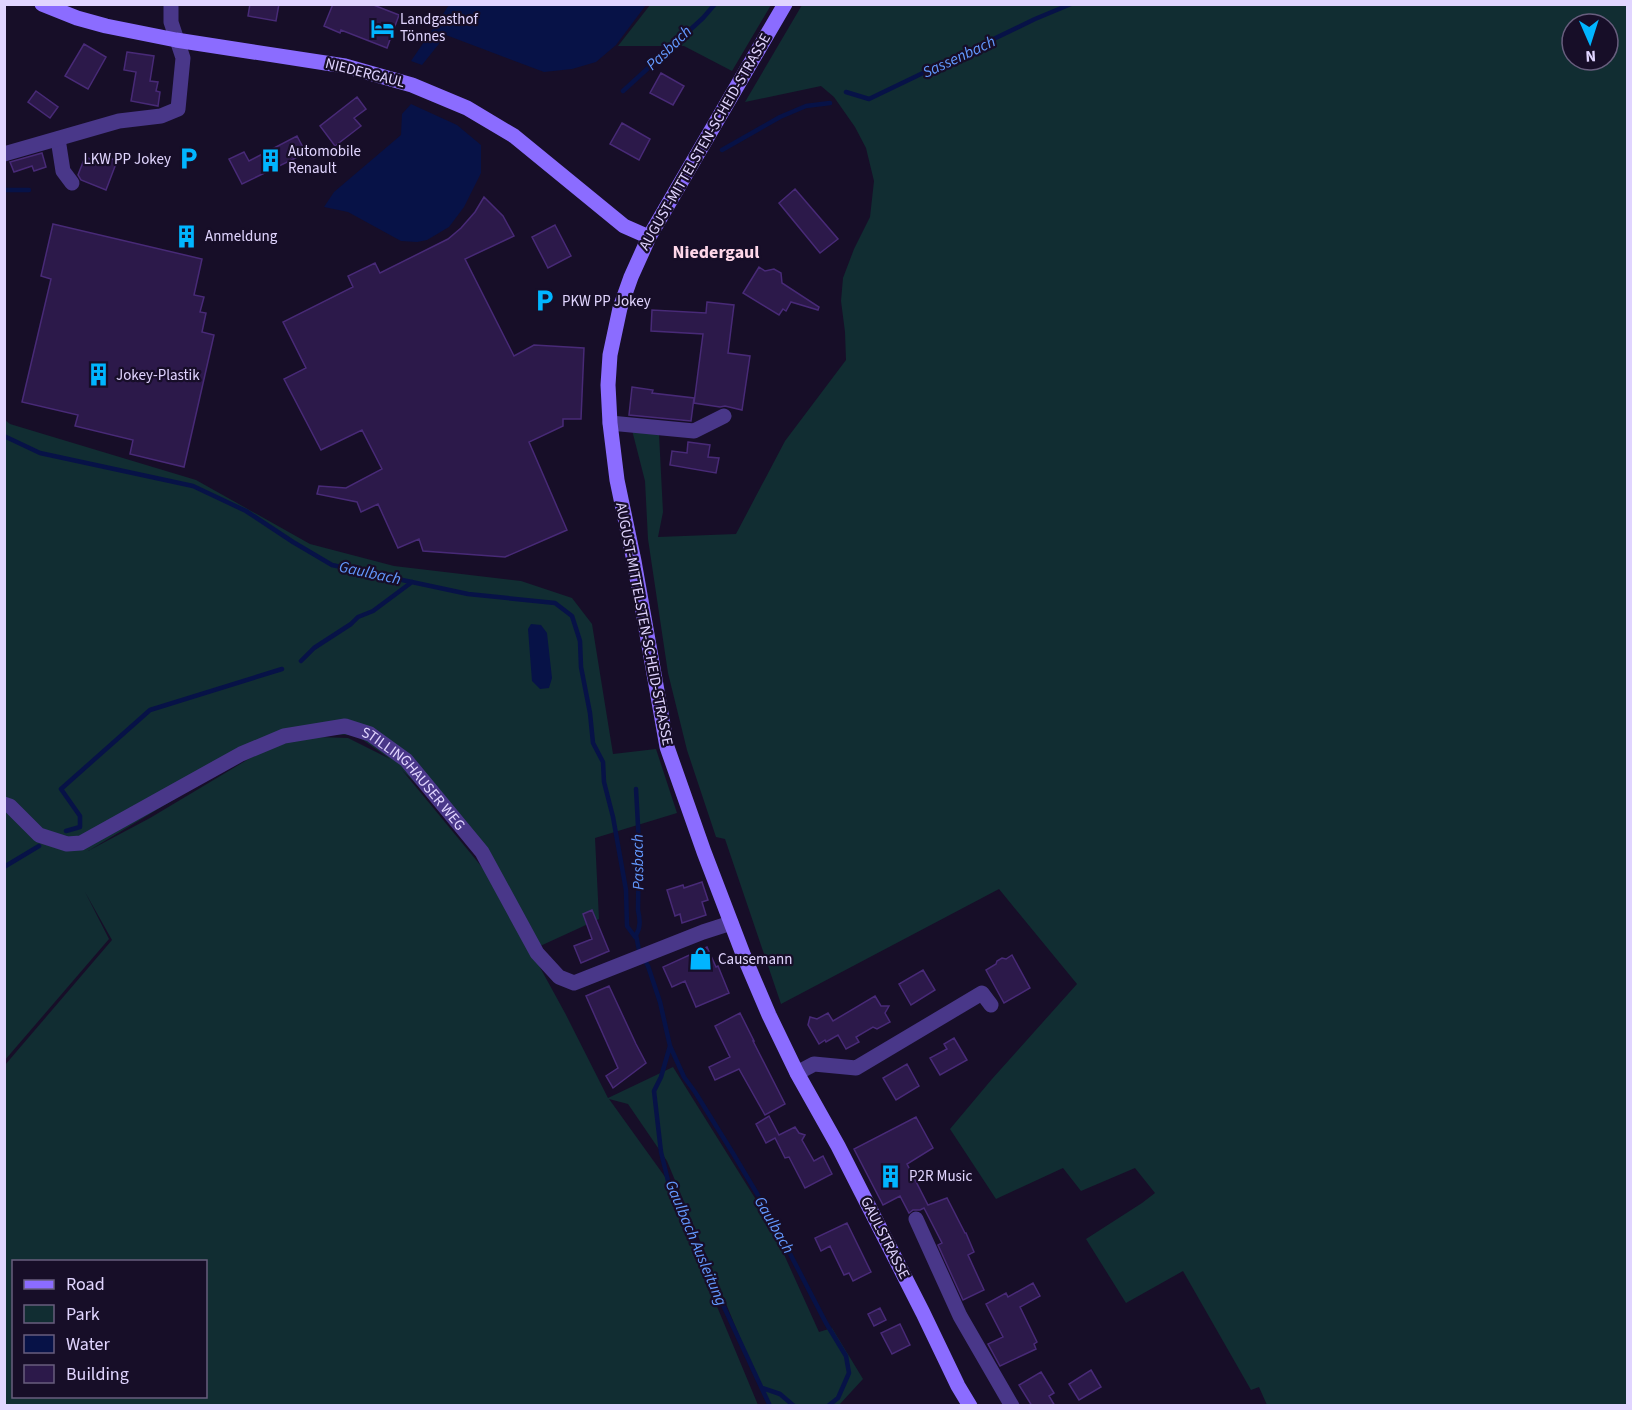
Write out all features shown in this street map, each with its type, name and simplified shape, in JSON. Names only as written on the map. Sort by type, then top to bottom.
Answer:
[{"type":"main road","name":"NIEDERGAUL","points":[[42,4],[76,18],[106,26],[176,40],[345,66],[400,81],[467,108],[514,136],[624,226],[648,237]]},
{"type":"main road","name":"AUGUST-MITTELSTEN-SCHEID-STRASSE","points":[[731,923],[667,747],[634,561],[617,480],[608,385],[614,334],[627,287],[648,237],[785,4]]},
{"type":"main road","name":"GAULSTRASSE","points":[[731,923],[769,1015],[797,1073],[838,1146],[970,1406]]},
{"type":"street","points":[[4,154],[119,121],[161,116],[178,109],[183,58],[171,22],[171,4]]},
{"type":"street","points":[[58,138],[63,171],[72,183]]},
{"type":"street","points":[[610,423],[694,431],[724,416]]},
{"type":"street","name":"STILLINGHAUSER WEG","points":[[4,804],[10,806],[39,835],[66,844],[81,843],[241,754],[284,736],[345,726],[370,734],[406,760],[482,852],[537,953],[559,977],[567,982],[574,983],[731,923]]},
{"type":"street","points":[[797,1073],[814,1064],[856,1068],[982,993],[991,1005]]},
{"type":"street","points":[[916,1219],[960,1316],[1012,1406]]},
{"type":"green space","points":[[650,5],[771,5],[732,71],[684,46],[618,46]]},
{"type":"green space","points":[[802,5],[1627,5],[1627,1405],[1267,1405],[1259,1387],[1251,1390],[1183,1271],[1126,1303],[1086,1239],[1155,1193],[1135,1168],[1081,1191],[1063,1168],[996,1199],[950,1129],[1077,984],[999,889],[781,1004],[725,839],[716,837],[687,750],[668,673],[648,539],[645,481],[632,430],[659,434],[663,512],[658,537],[736,534],[785,441],[846,360],[841,301],[843,278],[870,217],[874,181],[866,148],[855,127],[834,97],[821,86],[745,102]]},
{"type":"green space","points":[[5,420],[10,424],[196,480],[310,544],[394,566],[521,581],[572,598],[592,624],[613,754],[656,749],[677,813],[595,838],[599,919],[538,947],[471,838],[402,770],[491,878],[565,1013],[608,1098],[673,1067],[768,1219],[819,1332],[832,1328],[863,1379],[839,1405],[771,1405],[746,1352],[667,1161],[628,1104],[609,1099],[668,1181],[701,1268],[758,1405],[5,1405],[5,1065],[112,940],[85,892],[109,939],[5,1060]],"holes":[[[285,733],[356,735],[390,759],[348,738],[287,736],[150,818],[88,851]]]},
{"type":"water","points":[[449,5],[646,5],[616,45],[596,62],[572,69],[544,72],[446,35],[422,65],[411,61]]},
{"type":"water","points":[[411,104],[457,125],[481,145],[481,173],[464,207],[449,227],[427,240],[417,242],[401,241],[348,212],[324,207],[334,192],[401,135],[402,114]]},
{"type":"water","points":[[531,624],[541,625],[547,633],[552,678],[549,688],[540,689],[532,681],[528,629]]},
{"type":"building","points":[[250,4],[279,4],[276,21],[248,16]]},
{"type":"building","points":[[333,4],[371,4],[399,15],[387,48],[341,30],[340,33],[324,26]]},
{"type":"building","points":[[84,44],[106,57],[88,89],[65,76]]},
{"type":"building","points":[[127,52],[154,56],[150,81],[158,82],[156,91],[160,92],[158,106],[131,101],[136,72],[124,70]]},
{"type":"building","points":[[661,73],[684,86],[673,105],[650,93]]},
{"type":"building","points":[[36,91],[58,107],[50,118],[28,102]]},
{"type":"building","points":[[357,97],[366,109],[354,118],[361,126],[335,146],[320,126]]},
{"type":"building","points":[[622,123],[650,139],[639,160],[610,144]]},
{"type":"building","name":"Automobile Renault","points":[[297,136],[306,153],[242,184],[229,159],[244,152],[249,161]]},
{"type":"building","points":[[42,153],[46,167],[34,171],[32,166],[14,172],[10,162]]},
{"type":"building","points":[[105,156],[117,161],[106,190],[81,180],[78,175],[85,157],[102,163]]},
{"type":"building","points":[[795,189],[838,239],[820,253],[779,203]]},
{"type":"building","points":[[484,197],[503,216],[514,236],[465,259],[514,356],[534,345],[584,348],[581,419],[563,419],[563,426],[529,442],[567,530],[505,557],[423,551],[419,539],[398,548],[378,504],[361,512],[357,502],[317,494],[319,486],[346,488],[382,469],[362,430],[321,450],[284,379],[306,368],[283,322],[353,287],[348,276],[375,263],[380,273],[448,239],[475,212]]},
{"type":"building","name":"Jokey-Plastik","points":[[53,224],[202,259],[194,295],[204,297],[200,312],[206,313],[202,332],[214,335],[184,467],[130,454],[133,440],[75,426],[78,415],[22,402],[51,279],[41,276]]},
{"type":"building","points":[[555,225],[571,256],[548,268],[532,237]]},
{"type":"building","points":[[759,267],[765,271],[774,269],[781,273],[782,283],[819,307],[818,310],[791,302],[786,311],[783,309],[779,315],[743,293]]},
{"type":"building","points":[[707,302],[734,305],[728,353],[750,356],[742,410],[694,403],[703,334],[651,331],[652,310],[706,313]]},
{"type":"building","points":[[632,387],[653,390],[652,393],[694,398],[691,421],[629,415]]},
{"type":"building","points":[[688,442],[710,445],[708,457],[719,458],[716,473],[670,465],[672,451],[687,453]]},
{"type":"building","points":[[702,882],[708,900],[702,902],[706,915],[682,923],[680,914],[675,916],[667,890],[683,885],[684,888]]},
{"type":"building","points":[[592,910],[609,951],[581,963],[574,946],[592,939],[583,914]]},
{"type":"building","points":[[707,947],[729,993],[696,1007],[685,981],[672,987],[663,967]]},
{"type":"building","points":[[1012,955],[1030,988],[1004,1003],[986,970],[1002,958],[1006,959]]},
{"type":"building","points":[[923,970],[935,990],[911,1005],[899,984]]},
{"type":"building","points":[[609,986],[646,1063],[613,1088],[606,1076],[618,1068],[586,996]]},
{"type":"building","points":[[875,996],[881,1006],[889,1006],[885,1013],[890,1022],[877,1029],[873,1027],[856,1037],[859,1042],[846,1049],[838,1035],[819,1044],[808,1025],[810,1017],[817,1019],[828,1013],[833,1021]]},
{"type":"building","points":[[740,1013],[785,1104],[765,1115],[739,1069],[715,1080],[709,1067],[730,1057],[715,1026]]},
{"type":"building","points":[[954,1038],[967,1060],[940,1075],[930,1058],[947,1049],[944,1044]]},
{"type":"building","points":[[907,1064],[919,1086],[896,1100],[883,1078]]},
{"type":"building","points":[[769,1116],[779,1135],[795,1127],[799,1133],[805,1135],[802,1140],[814,1161],[823,1156],[832,1174],[805,1188],[789,1157],[785,1158],[775,1138],[766,1143],[756,1124]]},
{"type":"building","points":[[916,1117],[933,1148],[907,1164],[928,1205],[947,1198],[974,1252],[968,1255],[984,1290],[963,1300],[938,1245],[942,1243],[924,1208],[909,1213],[900,1196],[883,1205],[854,1149]]},
{"type":"building","points":[[847,1223],[871,1272],[853,1281],[849,1273],[844,1275],[830,1246],[821,1251],[815,1238]]},
{"type":"building","points":[[1033,1283],[1040,1296],[1020,1307],[1037,1342],[1034,1344],[1036,1349],[1000,1366],[988,1344],[1003,1337],[986,1304],[1006,1293],[1008,1297]]},
{"type":"building","points":[[880,1308],[886,1320],[874,1326],[868,1314]]},
{"type":"building","points":[[900,1324],[910,1345],[892,1354],[881,1333]]},
{"type":"building","points":[[1091,1370],[1101,1387],[1079,1400],[1069,1384]]},
{"type":"building","points":[[1041,1372],[1054,1393],[1049,1396],[1055,1406],[1032,1406],[1019,1385]]},
{"type":"waterway","name":"Pasbach","points":[[623,91],[703,18],[715,4]]},
{"type":"waterway","name":"Sassenbach","points":[[846,92],[869,99],[1071,4]]},
{"type":"waterway","name":"Sassenbach","points":[[722,150],[780,117],[806,106],[830,103]]},
{"type":"waterway","points":[[4,190],[29,190]]},
{"type":"waterway","name":"Gaulbach","points":[[4,436],[40,453],[193,486],[246,511],[332,565],[468,594],[555,603],[572,616],[580,641],[581,667],[593,743],[603,762],[604,782],[613,817],[626,890],[627,926],[635,937],[636,935],[639,950],[648,966],[660,1002],[670,1046],[661,1077],[654,1091],[661,1152],[671,1193],[770,1406]]},
{"type":"waterway","points":[[301,661],[314,648],[358,617],[373,611],[412,582]]},
{"type":"waterway","points":[[66,831],[80,827],[80,816],[61,789],[150,710],[282,669]]},
{"type":"waterway","name":"Pasbach","points":[[636,789],[640,923],[636,935]]},
{"type":"waterway","points":[[4,867],[39,846]]},
{"type":"waterway","name":"Gaulbach","points":[[670,1046],[684,1077],[771,1217],[826,1323],[846,1356],[849,1373],[838,1398],[828,1406]]},
{"type":"waterway","points":[[762,1388],[780,1394],[794,1406]]},
{"type":"place","name":"Landgasthof Tönnes","points":[[382,28]]},
{"type":"place","name":"LKW PP Jokey","points":[[189,159]]},
{"type":"place","name":"Automobile Renault","points":[[270,160]]},
{"type":"place","name":"Anmeldung","points":[[187,236]]},
{"type":"place","name":"PKW PP Jokey","points":[[544,301]]},
{"type":"place","name":"Jokey-Plastik","points":[[98,375]]},
{"type":"place","name":"Causemann","points":[[700,959]]},
{"type":"place","name":"P2R Music","points":[[891,1176]]},
{"type":"district","name":"Niedergaul","points":[[716,252]]},
{"type":"water label","name":"Gaulbach Ausleitung","points":[[696,1243]]}]
